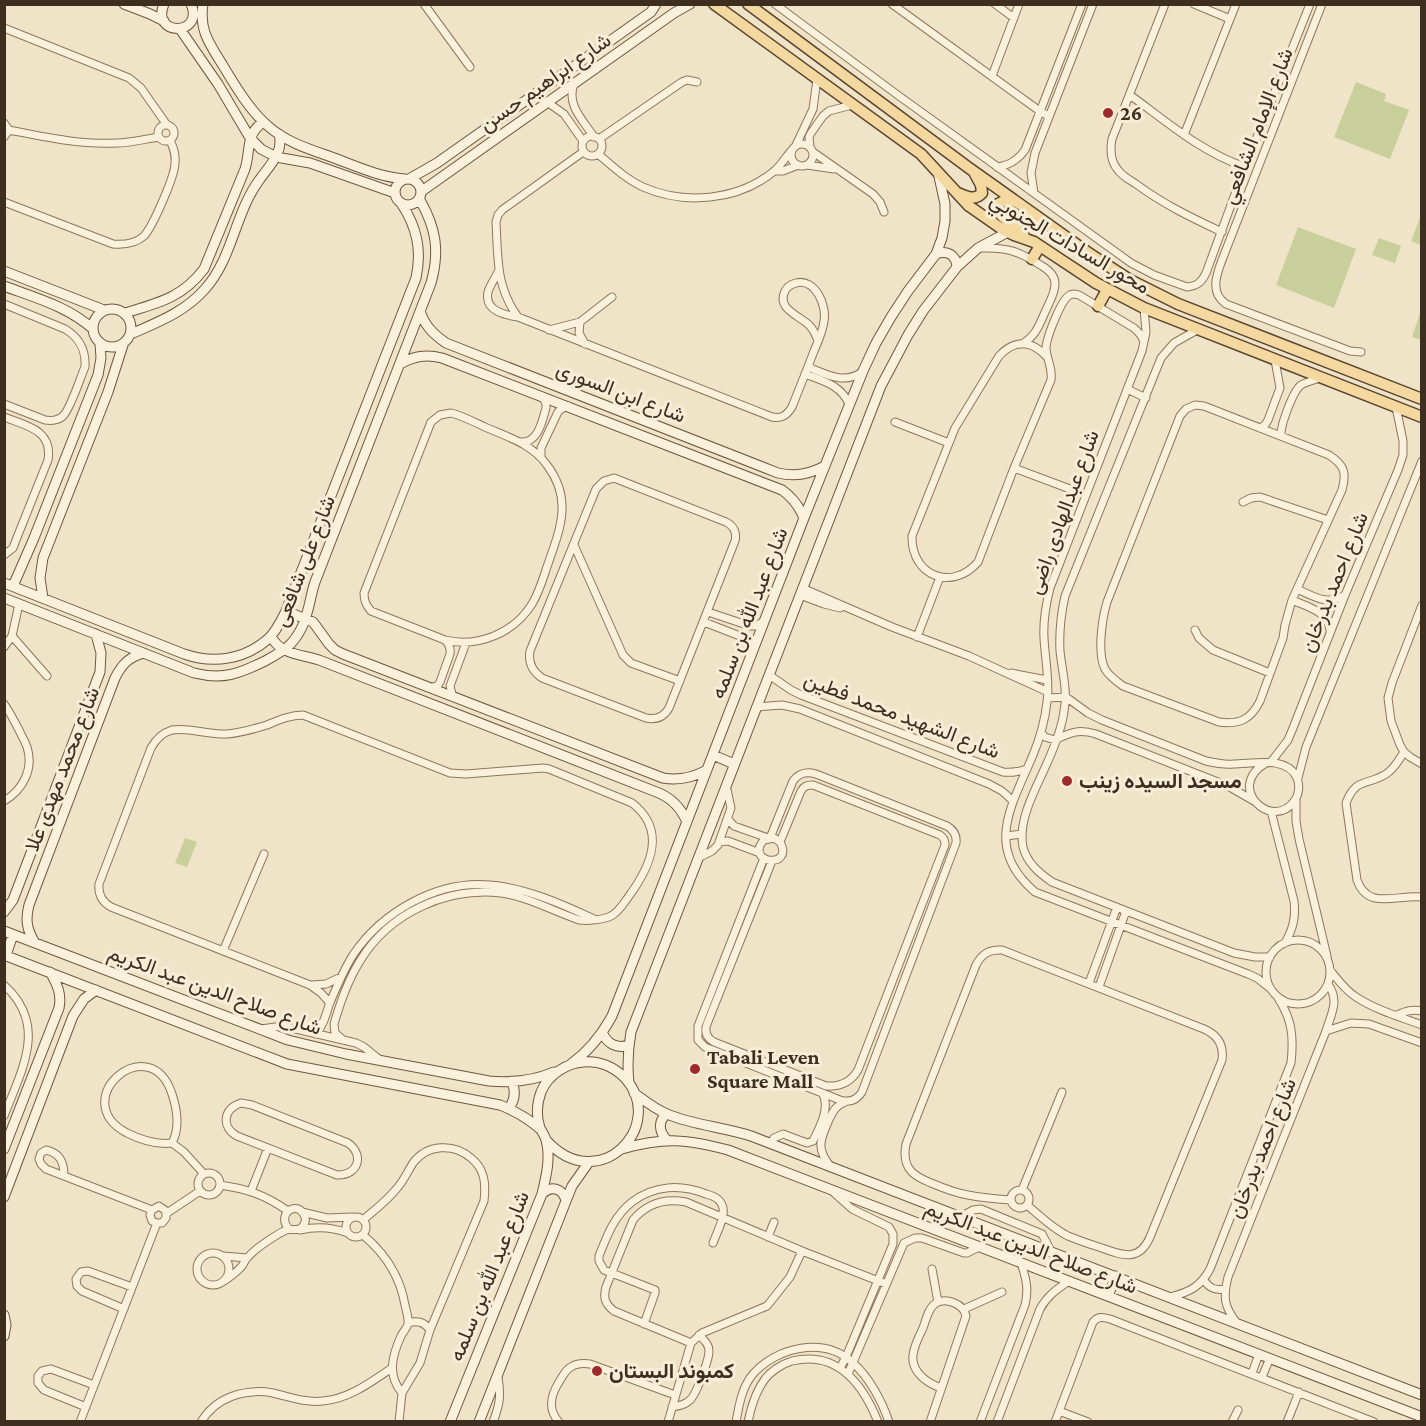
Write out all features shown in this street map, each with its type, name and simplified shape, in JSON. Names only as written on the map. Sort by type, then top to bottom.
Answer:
[{"type":"main road","name":"محور السادات الجنوبي","points":[[714,4],[921,154],[969,206],[1008,232],[1040,246],[1107,290],[1144,309],[1422,417]]},
{"type":"main road","name":"محور السادات الجنوبي","points":[[748,4],[969,168],[1103,264],[1130,280],[1162,297],[1422,399]]},
{"type":"main road","points":[[958,193],[972,198],[982,193],[981,185],[969,168]]},
{"type":"main road","points":[[1017,202],[1004,201],[998,204],[998,210],[1026,238]]},
{"type":"main road","points":[[1032,259],[1040,246]]},
{"type":"main road","points":[[1098,306],[1107,290]]},
{"type":"street","points":[[124,4],[150,14],[171,27],[180,29],[191,22],[197,9]]},
{"type":"street","points":[[164,4],[162,10],[164,21]]},
{"type":"street","points":[[424,4],[470,67]]},
{"type":"street","name":"شارع ابراهيم حسن","points":[[407,179],[437,163],[539,92],[651,12],[656,4]]},
{"type":"street","name":"شارع ابراهيم حسن","points":[[421,196],[547,102],[690,4]]},
{"type":"street","points":[[775,4],[1034,193]]},
{"type":"street","points":[[892,4],[1049,116]]},
{"type":"street","points":[[994,4],[1014,18]]},
{"type":"street","points":[[992,76],[1019,4]]},
{"type":"street","points":[[998,167],[1014,162],[1026,150],[1082,4]]},
{"type":"street","points":[[1034,193],[1032,163],[1093,4]]},
{"type":"street","points":[[1165,4],[1112,139],[1110,150],[1112,161],[1118,171],[1149,193],[1196,220],[1222,231]]},
{"type":"street","points":[[1194,4],[1230,19]]},
{"type":"street","points":[[1184,135],[1236,4]]},
{"type":"street","name":"شارع الإمام الشافعي","points":[[1034,193],[1131,263],[1182,286],[1192,287],[1201,282],[1310,4]]},
{"type":"street","name":"شارع الإمام الشافعي","points":[[1322,4],[1222,260],[1215,286],[1220,300],[1226,304],[1350,351],[1361,352]]},
{"type":"street","points":[[197,9],[208,41],[231,79],[263,122],[294,143],[377,174],[407,179],[418,182],[421,196],[411,206],[397,201],[395,193],[397,184],[407,179]]},
{"type":"street","points":[[4,28],[129,78],[141,88],[167,125],[174,131],[173,138],[165,141],[159,137],[118,143],[92,143],[63,141],[6,130]]},
{"type":"street","points":[[180,29],[218,84],[250,138],[261,149],[276,157],[310,163],[395,193]]},
{"type":"street","points":[[1299,30],[1311,35]]},
{"type":"street","points":[[598,154],[624,176],[662,194],[704,198],[743,189],[776,171],[796,145],[813,109],[818,79]]},
{"type":"street","points":[[583,141],[590,136],[597,138],[682,82],[692,80],[698,82]]},
{"type":"street","points":[[574,84],[571,98],[574,107],[601,142],[602,149],[598,154],[590,156],[583,152]]},
{"type":"street","points":[[539,92],[547,102],[564,114],[583,141],[583,152]]},
{"type":"street","points":[[1130,95],[1213,154],[1245,167]]},
{"type":"street","points":[[776,171],[783,171],[811,161],[813,155],[809,142],[811,133],[823,116],[829,111],[852,105]]},
{"type":"street","points":[[125,313],[172,297],[185,290],[204,269],[245,169],[250,138],[263,122]]},
{"type":"street","points":[[159,137],[161,126],[167,125]]},
{"type":"street","points":[[131,334],[177,313],[193,302],[206,288],[226,256],[254,188],[276,157],[280,147],[279,134]]},
{"type":"street","points":[[4,202],[113,244],[124,245],[134,242],[150,228],[174,172],[175,155],[170,140]]},
{"type":"street","points":[[796,145],[806,144],[873,194],[880,202],[884,212]]},
{"type":"street","points":[[791,151],[792,160],[802,165],[837,169]]},
{"type":"street","points":[[519,317],[511,307],[501,283],[496,222],[498,215],[583,152]]},
{"type":"street","name":"شارع عبد الله بن سلمه","points":[[571,1064],[597,1041],[612,1016],[862,371],[891,316],[936,254],[945,221],[945,204],[938,172]]},
{"type":"street","name":"شارع على شافعى","points":[[4,598],[203,675],[224,676],[243,672],[285,651],[306,619],[315,582],[431,283],[435,269],[435,240],[421,196]]},
{"type":"street","name":"شارع على شافعى","points":[[100,343],[101,358],[98,375],[46,505],[9,585],[184,654],[206,660],[245,653],[271,636],[286,611],[416,278],[419,258],[418,239],[408,214],[400,203]]},
{"type":"street","name":"شارع عبد الله بن سلمه","points":[[629,1083],[627,1066],[631,1032],[881,386],[923,311],[957,267],[978,248],[1008,232]]},
{"type":"street","points":[[978,248],[1006,249],[1024,254],[1053,276],[1055,283],[1053,293],[1034,335],[1022,344]]},
{"type":"street","points":[[936,254],[948,252],[957,261],[957,267]]},
{"type":"street","points":[[1213,256],[1222,260]]},
{"type":"street","points":[[499,270],[488,293],[490,305],[499,313],[519,317],[772,417],[780,418],[792,407],[807,371],[818,341],[825,320],[822,303],[815,289],[806,283],[798,282],[790,285],[783,300],[792,314],[812,327],[818,341]]},
{"type":"street","points":[[4,271],[104,310]]},
{"type":"street","points":[[4,286],[66,310],[80,317],[93,328]]},
{"type":"street","points":[[1053,293],[1065,299]]},
{"type":"street","points":[[1047,357],[1049,334],[1065,299],[1070,294],[1076,294],[1134,328],[1144,341]]},
{"type":"street","points":[[549,330],[580,322],[612,297]]},
{"type":"street","points":[[4,304],[72,333],[82,344],[85,359],[85,367],[68,410],[62,417],[49,421],[4,404]]},
{"type":"street","points":[[43,598],[40,578],[44,558],[108,392],[123,345],[131,334],[130,319],[125,313],[111,308],[98,314],[93,328],[95,337],[107,347],[123,345]]},
{"type":"street","name":"شارع عبدالهادى راضى","points":[[1144,309],[1146,332],[1144,341],[1050,588],[1044,619],[1048,695],[1041,733],[1009,812],[1006,847],[1016,872],[1035,892],[1248,974],[1271,989]]},
{"type":"street","name":"شارع ابن السورى","points":[[420,311],[429,330],[446,342],[778,473],[806,474],[825,466]]},
{"type":"street","points":[[580,322],[579,333],[585,344]]},
{"type":"street","name":"شارع عبدالهادى راضى","points":[[1022,834],[1030,802],[1061,726],[1065,710],[1066,697],[1060,632],[1065,596],[1161,358],[1174,343],[1197,330]]},
{"type":"street","points":[[1014,345],[1032,345],[1047,357],[1051,364],[1051,380],[978,562],[962,576],[940,577],[930,573],[915,557],[911,547],[912,536],[956,428],[999,356],[1006,350],[1014,345]]},
{"type":"street","name":"شارع ابن السورى","points":[[400,364],[409,359],[431,355],[527,390],[782,490],[793,499],[804,519]]},
{"type":"street","points":[[1260,428],[1268,420],[1280,385],[1275,360]]},
{"type":"street","points":[[807,371],[844,379],[851,378],[862,371]]},
{"type":"street","points":[[807,371],[843,393],[849,404]]},
{"type":"street","points":[[527,390],[533,377]]},
{"type":"street","points":[[1281,436],[1282,426],[1296,391],[1302,385],[1320,378]]},
{"type":"street","points":[[1280,385],[1296,391]]},
{"type":"street","points":[[1126,389],[1146,398]]},
{"type":"street","points":[[521,442],[530,441],[536,436],[546,408],[543,397]]},
{"type":"street","points":[[1195,405],[1204,406],[1260,428],[1338,460],[1344,469],[1345,480],[1292,600],[1283,638],[1255,710],[1239,722],[1229,724],[1123,686],[1114,679],[1106,670],[1101,658],[1102,623],[1107,602],[1180,416],[1186,409],[1195,405]]},
{"type":"street","points":[[541,457],[543,443],[558,412],[568,406]]},
{"type":"street","name":"شارع احمد بدرخان","points":[[1269,763],[1288,740],[1398,470],[1403,455],[1403,441],[1396,407]]},
{"type":"street","points":[[445,414],[457,415],[521,442],[541,457],[554,475],[558,486],[562,508],[560,530],[538,593],[525,614],[495,636],[466,643],[445,640],[371,611],[366,606],[364,593],[366,587],[435,418],[445,414]]},
{"type":"street","points":[[4,417],[38,431],[44,436],[50,452],[13,548],[4,555]]},
{"type":"street","points":[[1268,420],[1282,426]]},
{"type":"street","points":[[895,422],[948,443]]},
{"type":"street","points":[[672,447],[677,433]]},
{"type":"street","name":"شارع احمد بدرخان","points":[[1298,778],[1306,747],[1422,461]]},
{"type":"street","points":[[1014,468],[1070,489]]},
{"type":"street","points":[[609,479],[619,479],[729,523],[736,533],[735,541],[708,612],[667,712],[660,717],[651,719],[542,678],[534,671],[530,661],[530,651],[596,489],[599,484],[609,479]]},
{"type":"street","points":[[34,495],[46,505]]},
{"type":"street","points":[[1243,502],[1260,497],[1270,499],[1328,520]]},
{"type":"street","points":[[30,505],[46,505]]},
{"type":"street","points":[[574,544],[625,658],[680,681]]},
{"type":"street","points":[[917,637],[940,577]]},
{"type":"street","points":[[1297,589],[1330,601],[1338,600],[1346,595]]},
{"type":"street","points":[[801,592],[824,604],[849,609],[1006,672],[1048,695],[1066,697],[1102,720],[1206,761],[1221,764],[1282,763],[1292,769],[1298,778],[1296,821],[1299,839],[1328,961],[1330,970],[1328,984],[1322,993],[1305,1003],[1295,1004],[1286,1001],[1271,989],[1266,973],[1267,965],[1270,957],[1285,943],[1295,940],[1315,945],[1328,961]]},
{"type":"street","points":[[1292,600],[1325,616],[1331,632]]},
{"type":"street","points":[[4,647],[12,636],[19,604]]},
{"type":"street","points":[[1422,604],[1388,698],[1391,722],[1404,752],[1422,764]]},
{"type":"street","points":[[286,611],[313,622],[324,639],[335,650],[343,654],[663,778],[686,779],[707,771]]},
{"type":"street","points":[[72,625],[77,612]]},
{"type":"street","points":[[708,612],[750,626],[766,619]]},
{"type":"street","points":[[704,622],[745,638],[749,641],[753,651]]},
{"type":"street","points":[[1195,630],[1205,645],[1213,650],[1270,674]]},
{"type":"street","name":"شارع محمد مهدى علا","points":[[4,912],[14,900],[100,672],[101,653],[96,634]]},
{"type":"street","points":[[12,636],[47,676]]},
{"type":"street","points":[[271,636],[276,644],[285,651],[319,660],[658,792],[679,807],[687,822]]},
{"type":"street","points":[[431,688],[440,682],[448,658],[450,646],[445,640]]},
{"type":"street","points":[[455,698],[450,686],[466,643]]},
{"type":"street","name":"شارع محمد مهدى علا","points":[[35,943],[27,925],[27,915],[33,895],[120,669],[126,661],[144,653]]},
{"type":"street","points":[[448,658],[458,662]]},
{"type":"street","points":[[1006,672],[1047,680]]},
{"type":"street","name":"شارع الشهيد محمد فطين","points":[[769,675],[801,695],[1003,772],[1011,773],[1027,769]]},
{"type":"street","points":[[4,704],[27,747],[29,759],[24,783],[16,793],[4,801]]},
{"type":"street","name":"شارع الشهيد محمد فطين","points":[[756,707],[782,705],[800,709],[989,783],[1014,801]]},
{"type":"street","points":[[316,1034],[322,1026],[341,977],[353,956],[368,936],[386,919],[407,905],[429,894],[453,887],[477,884],[502,890],[579,920],[609,917],[617,911],[645,872],[650,859],[652,833],[649,821],[642,810],[632,803],[555,771],[543,768],[466,774],[450,773],[309,717],[296,715],[237,733],[211,734],[176,730],[159,737],[151,748],[99,884],[99,895],[106,904],[310,985],[330,1003]]},
{"type":"street","points":[[1041,733],[1055,740],[1074,731],[1096,734],[1228,786],[1262,808],[1271,811],[1290,806],[1296,798]]},
{"type":"street","points":[[1404,752],[1386,774],[1359,784],[1346,803],[1359,887],[1364,893],[1381,900],[1422,897]]},
{"type":"street","points":[[713,755],[734,764]]},
{"type":"street","points":[[1254,801],[1250,792],[1253,775],[1258,768],[1269,763]]},
{"type":"street","points":[[780,842],[801,791],[806,786],[813,785],[940,835],[945,839],[945,845],[861,1064],[855,1075],[845,1083],[833,1086],[826,1086],[707,1037],[706,1028],[762,856],[759,849],[762,842],[769,838],[793,781],[800,774],[811,772],[951,828],[957,839],[862,1092],[855,1100],[837,1106],[832,1113],[821,1146],[823,1155],[832,1168]]},
{"type":"street","points":[[698,858],[712,851],[719,842],[728,819],[731,808],[726,785]]},
{"type":"street","points":[[867,806],[871,796]]},
{"type":"street","points":[[886,814],[890,803]]},
{"type":"street","points":[[1271,811],[1296,912],[1291,934],[1285,943]]},
{"type":"street","points":[[728,819],[734,826],[780,842],[783,848],[779,858],[772,861],[720,982],[698,1026],[697,1036],[705,1047],[845,1102]]},
{"type":"street","points":[[1006,836],[1022,834],[1024,848],[1030,862],[1039,873],[1052,882],[1234,952],[1255,957],[1270,957]]},
{"type":"street","points":[[719,842],[728,841],[772,861]]},
{"type":"street","points":[[223,951],[264,854]]},
{"type":"street","points":[[343,1040],[335,1033],[333,1024],[346,990],[369,948],[388,928],[410,912],[435,900],[462,894],[502,890]]},
{"type":"street","points":[[1089,983],[1117,907]]},
{"type":"street","points":[[1099,987],[1126,911]]},
{"type":"street","points":[[5,955],[9,933]]},
{"type":"street","name":"شارع صلاح الدين عبد الكريم","points":[[9,933],[310,1046],[489,1081],[525,1081],[559,1070]]},
{"type":"street","points":[[1002,950],[1089,983],[1211,1032],[1217,1037],[1223,1053],[1146,1246],[1138,1253],[1129,1256],[1067,1235],[1025,1207],[1017,1208],[1012,1203],[954,1192],[917,1176],[906,1162],[906,1144],[976,965],[986,952],[1002,950]]},
{"type":"street","name":"شارع صلاح الدين عبد الكريم","points":[[5,955],[287,1064],[509,1108],[528,1118],[540,1129]]},
{"type":"street","points":[[1330,970],[1343,987],[1355,997],[1422,1025]]},
{"type":"street","points":[[4,1149],[60,1003],[59,991],[50,972]]},
{"type":"street","points":[[310,985],[326,984],[341,977]]},
{"type":"street","points":[[892,982],[902,986]]},
{"type":"street","name":"شارع احمد بدرخان","points":[[1225,1289],[1326,1031],[1335,998],[1328,984]]},
{"type":"street","points":[[4,985],[15,996],[24,1011],[29,1036],[25,1061],[6,1113],[18,1114]]},
{"type":"street","points":[[337,987],[346,990]]},
{"type":"street","points":[[4,1197],[73,1016],[84,999],[96,990]]},
{"type":"street","name":"شارع احمد بدرخان","points":[[1204,1280],[1215,1258],[1291,1063],[1293,1044],[1291,1026],[1286,1009],[1277,996]]},
{"type":"street","points":[[60,1003],[78,1007]]},
{"type":"street","points":[[1397,1015],[1407,1010],[1422,1011]]},
{"type":"street","points":[[325,1016],[335,1019]]},
{"type":"street","points":[[1326,1031],[1351,1023],[1369,1024],[1422,1043]]},
{"type":"street","points":[[261,1029],[283,1026],[360,1044],[380,1060]]},
{"type":"street","points":[[602,1032],[612,1044],[620,1047],[629,1045]]},
{"type":"street","points":[[590,1062],[609,1066],[620,1073],[634,1093],[638,1105],[635,1129],[622,1149],[612,1156],[589,1162],[577,1161],[555,1149],[540,1129],[537,1116],[542,1090],[559,1070],[571,1064],[590,1062]]},
{"type":"street","points":[[172,1143],[177,1130],[175,1108],[166,1079],[159,1072],[150,1068],[140,1067],[120,1073],[113,1080],[105,1099],[106,1109],[117,1126],[134,1136],[154,1143],[172,1143],[184,1152],[204,1174]]},
{"type":"street","points":[[509,1108],[515,1094],[512,1082]]},
{"type":"street","points":[[812,1142],[826,1110],[823,1094],[826,1086]]},
{"type":"street","points":[[1022,1190],[1062,1092]]},
{"type":"street","name":"شارع صلاح الدين عبد الكريم","points":[[634,1093],[666,1114],[742,1133],[1422,1395]]},
{"type":"street","points":[[246,1103],[348,1143],[356,1150],[357,1161],[352,1171],[337,1175],[268,1148],[232,1134],[226,1119],[231,1108],[246,1103]]},
{"type":"street","points":[[666,1114],[660,1125],[667,1140]]},
{"type":"street","points":[[770,1144],[774,1138],[783,1134],[807,1143],[812,1142]]},
{"type":"street","name":"شارع عبد الله بن سلمه","points":[[450,1422],[542,1194],[547,1173],[546,1140]]},
{"type":"street","name":"شارع صلاح الدين عبد الكريم","points":[[622,1149],[642,1143],[667,1140],[685,1140],[728,1149],[1422,1417]]},
{"type":"street","points":[[812,1142],[816,1147],[821,1146]]},
{"type":"street","points":[[364,1219],[392,1195],[413,1164],[429,1150],[440,1147],[460,1151],[477,1162],[482,1171],[485,1180],[484,1201],[429,1330],[420,1363],[402,1392],[399,1422]]},
{"type":"street","points":[[250,1191],[268,1148]]},
{"type":"street","name":"شارع عبد الله بن سلمه","points":[[479,1422],[572,1186],[589,1162]]},
{"type":"street","points":[[211,1173],[215,1175],[220,1185],[214,1194],[206,1195],[200,1191],[198,1184],[201,1176],[211,1173]]},
{"type":"street","points":[[64,1175],[152,1210]]},
{"type":"street","points":[[220,1185],[250,1191],[271,1199],[288,1211]]},
{"type":"street","points":[[644,1324],[655,1290],[604,1270],[598,1256],[612,1224],[621,1212],[646,1193],[676,1187],[692,1188],[716,1197],[724,1210],[713,1243]]},
{"type":"street","points":[[542,1194],[546,1190],[556,1189],[564,1195],[566,1201]]},
{"type":"street","points":[[831,1190],[852,1209],[889,1227],[893,1234],[893,1244],[840,1368]]},
{"type":"street","points":[[1007,1220],[1012,1203],[1011,1196],[1015,1191],[1022,1190],[1029,1198],[1017,1223]]},
{"type":"street","points":[[167,1213],[200,1191]]},
{"type":"street","points":[[691,1344],[614,1311],[605,1302],[604,1294],[633,1220],[648,1206],[667,1200],[686,1202],[886,1284]]},
{"type":"street","points":[[80,1422],[157,1224],[165,1221],[167,1216],[164,1208],[159,1206],[152,1210],[150,1218],[157,1224]]},
{"type":"street","points":[[247,1258],[207,1254],[201,1258],[197,1272],[206,1283],[214,1285],[224,1281],[267,1241],[289,1229],[318,1227],[338,1230],[357,1238],[363,1235],[367,1227],[364,1219],[356,1216],[327,1218],[292,1209],[285,1215],[284,1220],[289,1229]]},
{"type":"street","points":[[962,1216],[977,1209],[1017,1223],[1042,1234],[1051,1251]]},
{"type":"street","points":[[297,1230],[304,1225],[305,1215],[302,1212]]},
{"type":"street","points":[[348,1233],[346,1224],[352,1217]]},
{"type":"street","points":[[768,1237],[774,1222]]},
{"type":"street","points":[[363,1235],[375,1244],[392,1267],[403,1293],[408,1323],[399,1342],[392,1368],[394,1381],[402,1392]]},
{"type":"street","points":[[848,1374],[902,1247],[909,1240],[922,1238],[964,1253],[979,1247]]},
{"type":"street","points":[[668,1422],[691,1344],[699,1335],[767,1306],[790,1276],[802,1251]]},
{"type":"street","points":[[222,1255],[229,1268],[224,1281]]},
{"type":"street","points":[[980,1422],[1027,1294],[1027,1281],[1022,1263]]},
{"type":"street","points":[[932,1269],[938,1302]]},
{"type":"street","points":[[124,1309],[82,1292],[77,1286],[76,1279],[81,1272],[88,1271],[132,1287]]},
{"type":"street","points":[[1108,1296],[1116,1276]]},
{"type":"street","points":[[1170,1297],[1188,1291],[1204,1280],[1206,1285],[1215,1290],[1225,1289],[1225,1302],[1229,1314],[1237,1323]]},
{"type":"street","points":[[997,1422],[1044,1302],[1069,1281]]},
{"type":"street","points":[[964,1309],[1002,1292]]},
{"type":"street","points":[[930,1422],[966,1319],[964,1309],[952,1302],[942,1301],[929,1311],[913,1354],[914,1365],[919,1374],[929,1383],[941,1388]]},
{"type":"street","points":[[1023,1308],[1038,1314]]},
{"type":"street","points":[[4,1315],[6,1325],[4,1336]]},
{"type":"street","points":[[1055,1422],[1093,1322],[1096,1318],[1102,1317],[1374,1422]]},
{"type":"street","points":[[408,1323],[420,1322],[429,1330]]},
{"type":"street","points":[[672,1407],[687,1403],[693,1398],[708,1359],[709,1350],[706,1341],[699,1335]]},
{"type":"street","points":[[735,1422],[744,1388],[752,1375],[775,1356],[803,1347],[825,1349],[846,1357],[853,1363],[877,1396],[889,1422]]},
{"type":"street","points":[[1252,1373],[1259,1354]]},
{"type":"street","points":[[1318,1377],[1326,1357]]},
{"type":"street","points":[[1262,1377],[1270,1358]]},
{"type":"street","points":[[748,1422],[751,1407],[765,1378],[776,1369],[801,1359],[828,1362],[848,1374],[861,1390],[878,1422]]},
{"type":"street","points":[[559,1422],[552,1409],[551,1399],[566,1370],[577,1364],[590,1364],[675,1395]]},
{"type":"street","points":[[201,1422],[213,1407],[226,1398],[241,1393],[257,1391],[310,1402],[325,1401],[354,1393],[392,1368]]},
{"type":"street","points":[[86,1407],[41,1388],[38,1376],[45,1369],[51,1369],[94,1386]]},
{"type":"street","points":[[493,1422],[500,1405],[497,1374]]},
{"type":"street","points":[[1287,1422],[1299,1392]]},
{"type":"street","points":[[1232,1422],[1238,1410]]},
{"type":"street","points":[[1059,1411],[1088,1422]]},
{"type":"street","points":[[1347,1422],[1351,1412]]},
{"type":"green space","points":[[1356,82],[1386,94],[1384,101],[1409,110],[1390,159],[1334,137]]},
{"type":"green space","points":[[1422,215],[1421,245],[1411,241]]},
{"type":"green space","points":[[1298,227],[1356,249],[1334,308],[1276,285]]},
{"type":"green space","points":[[1379,238],[1401,246],[1395,263],[1372,255]]},
{"type":"green space","points":[[1421,310],[1421,340],[1412,337]]},
{"type":"green space","points":[[185,838],[197,842],[187,867],[175,863]]},
{"type":"place","name":"26","points":[[1108,113]]},
{"type":"place","name":"مسجد السيده زينب","points":[[1067,781]]},
{"type":"place","name":"Tabali Leven Square Mall","points":[[695,1069]]},
{"type":"place","name":"كمبوند البستان","points":[[597,1371]]}]
